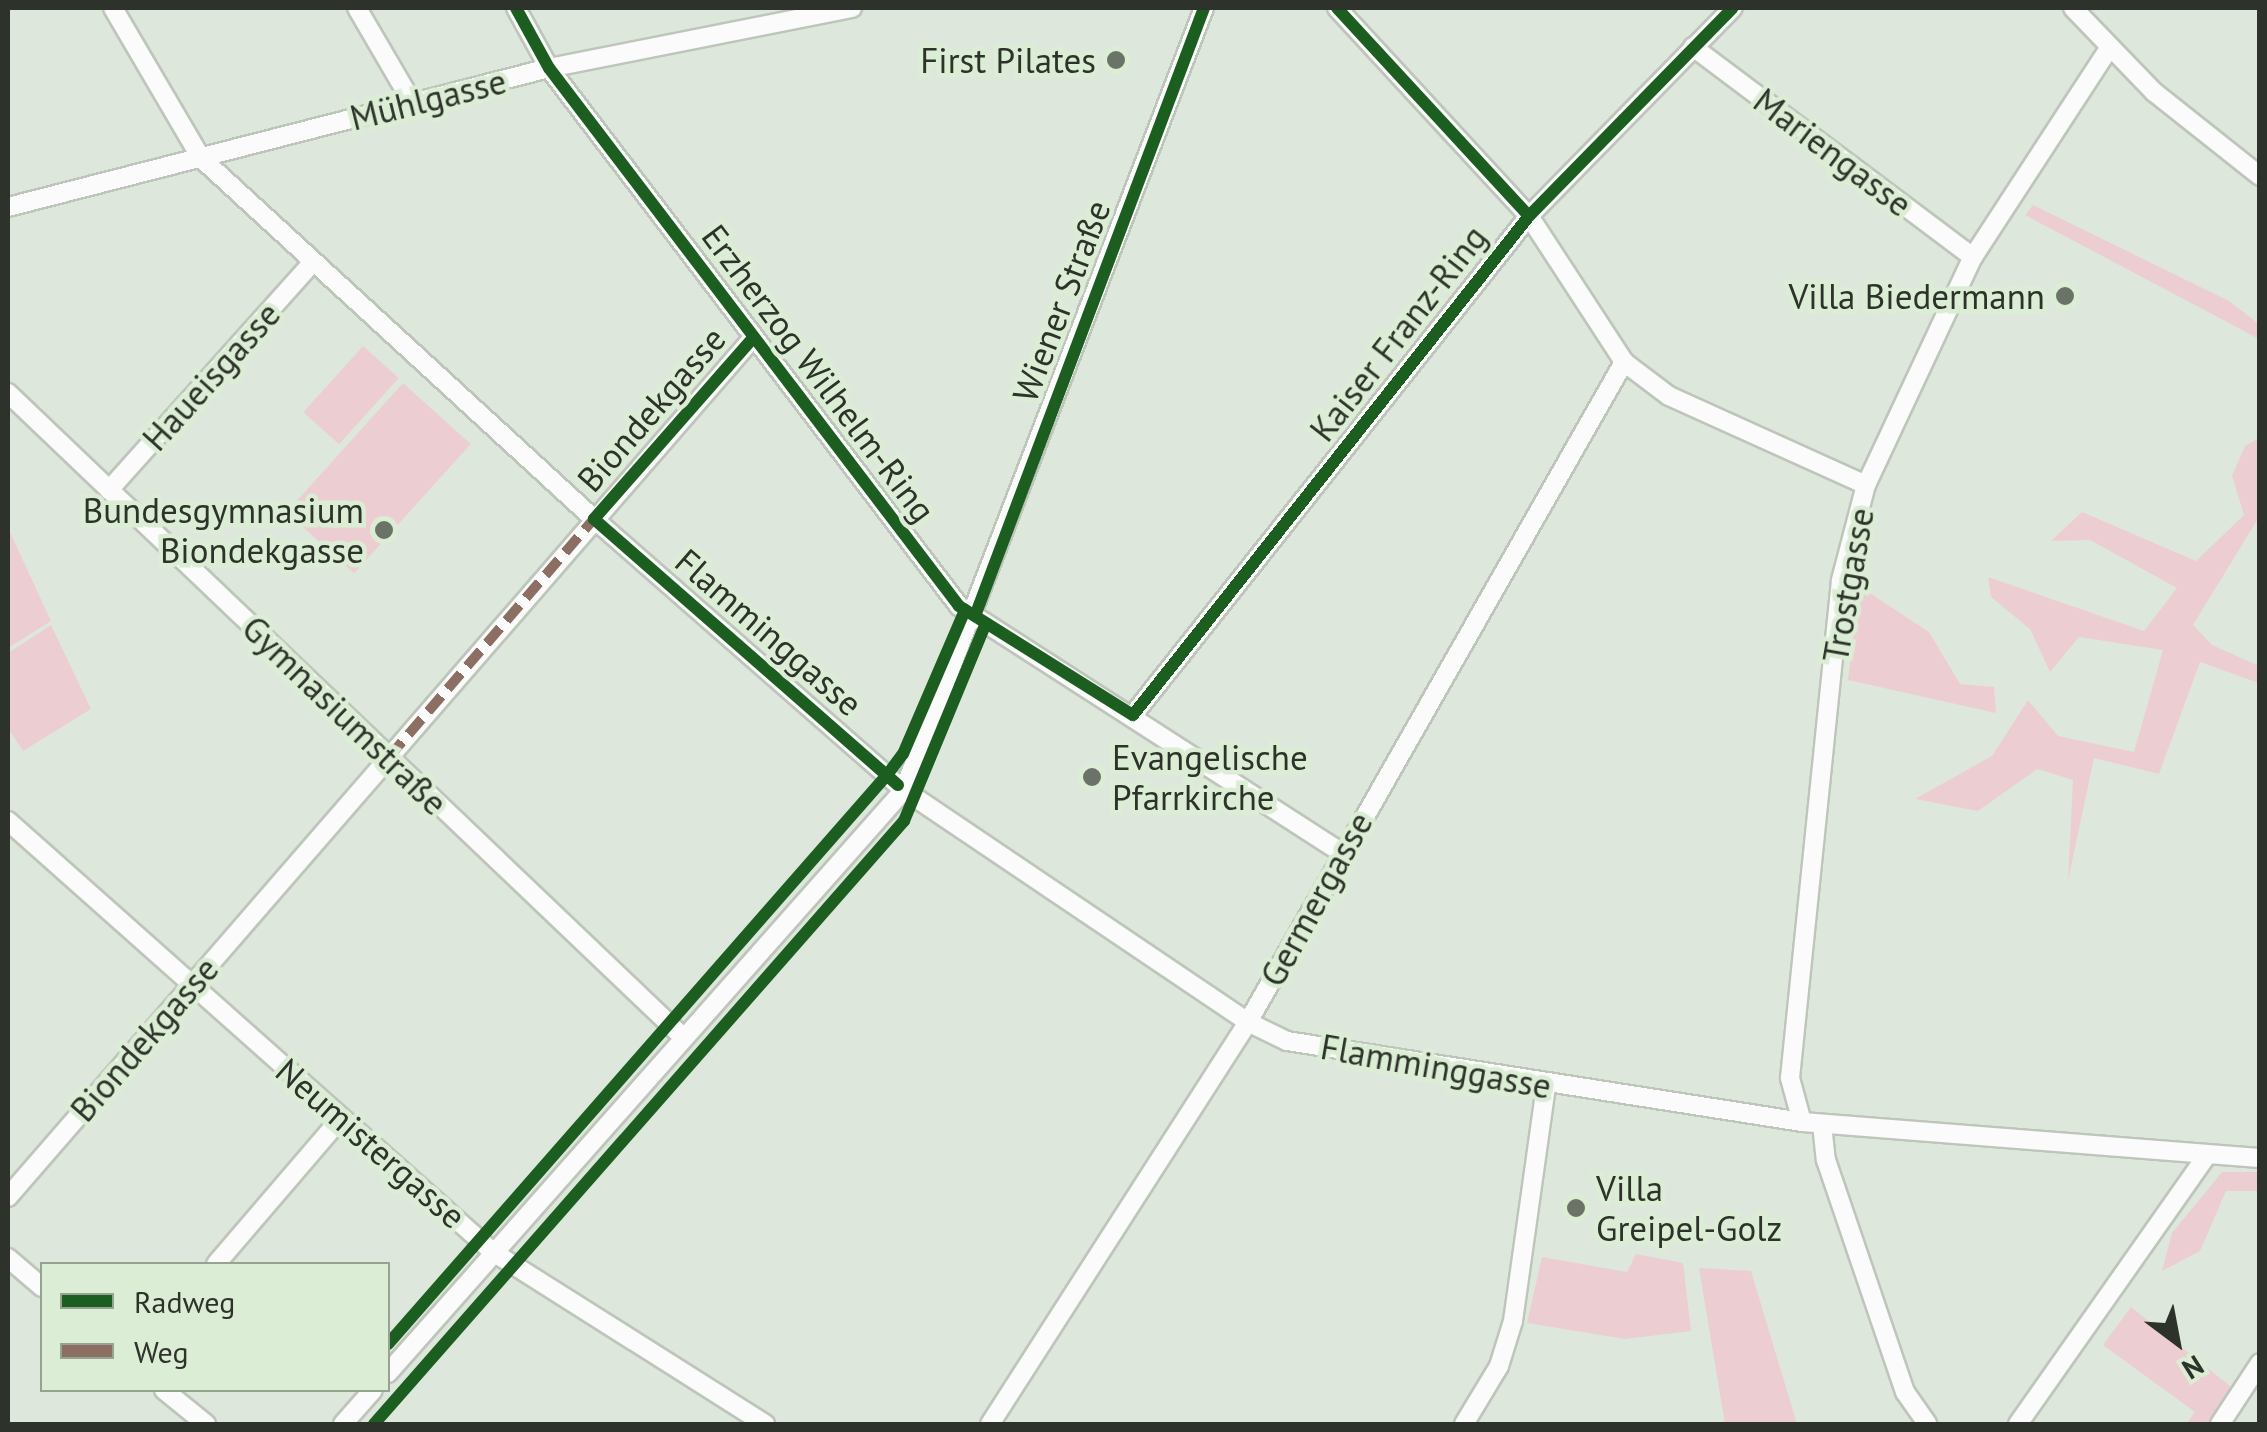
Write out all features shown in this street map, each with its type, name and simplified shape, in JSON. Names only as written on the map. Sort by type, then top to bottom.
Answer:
[{"type":"street","name":"Flamminggasse","points":[[113,8],[201,158],[594,520],[904,790],[1248,1022],[1287,1041],[1546,1085],[1802,1122],[2260,1158]]},
{"type":"street","points":[[357,8],[412,102]]},
{"type":"street","name":"Erzherzog Wilhelm-Ring","points":[[516,8],[549,68],[958,606],[1341,852]]},
{"type":"street","name":"Mühlgasse","points":[[8,207],[549,68],[852,8]]},
{"type":"street","name":"Wiener Straße","points":[[390,1371],[904,790],[975,616],[1204,8]]},
{"type":"street","points":[[1337,8],[1529,216],[1624,362],[1669,396],[1866,485]]},
{"type":"street","name":"Kaiser Franz-Ring","points":[[1132,715],[1529,216],[1733,8]]},
{"type":"street","points":[[2073,8],[2109,48],[2260,176]]},
{"type":"street","name":"Mariengasse","points":[[1693,47],[1973,257]]},
{"type":"street","name":"Trostgasse","points":[[1802,1122],[1790,1078],[1842,580],[1866,485],[1973,257],[2109,48]]},
{"type":"street","name":"Haueisgasse","points":[[109,490],[313,262]]},
{"type":"street","name":"Biondekgasse","points":[[8,1197],[753,338]]},
{"type":"street","name":"Germergasse","points":[[990,1424],[1248,1022],[1341,852],[1624,362]]},
{"type":"street","name":"Gymnasiumstraße","points":[[8,392],[684,1038]]},
{"type":"street","name":"Neumistergasse","points":[[8,821],[494,1252],[765,1424]]},
{"type":"street","points":[[1464,1424],[1498,1366],[1512,1321],[1546,1085]]},
{"type":"street","points":[[218,1262],[341,1118]]},
{"type":"street","points":[[1822,1124],[1826,1160],[1921,1417]]},
{"type":"street","points":[[2018,1424],[2207,1155]]},
{"type":"street","points":[[8,1258],[40,1285]]},
{"type":"street","points":[[2220,1424],[2260,1363]]},
{"type":"street","points":[[166,1392],[206,1424]]},
{"type":"street","points":[[342,1424],[371,1392]]},
{"type":"shaded area","points":[[2033,205],[2229,301],[2259,324],[2259,339],[2025,215]]},
{"type":"shaded area","points":[[363,346],[399,378],[339,444],[303,412]]},
{"type":"shaded area","points":[[403,383],[471,444],[354,573],[287,512]]},
{"type":"shaded area","points":[[2259,438],[2259,517],[2193,625],[2212,645],[2259,666],[2259,683],[2200,662],[2159,774],[2094,758],[2068,881],[2073,780],[2037,769],[1978,811],[1915,799],[1992,756],[2028,700],[2058,736],[2134,752],[2163,650],[2079,637],[2050,672],[2030,629],[1991,597],[1988,577],[2144,631],[2177,588],[2090,540],[2051,541],[2082,512],[2196,561],[2244,515],[2232,476],[2245,446]]},
{"type":"shaded area","points":[[8,528],[51,621],[8,648]]},
{"type":"shaded area","points":[[1859,586],[1929,632],[1960,684],[1994,687],[1996,713],[1848,680]]},
{"type":"shaded area","points":[[51,625],[91,709],[23,751],[8,728],[8,653]]},
{"type":"shaded area","points":[[2222,1172],[2259,1172],[2259,1191],[2226,1191],[2200,1251],[2162,1271],[2172,1233]]},
{"type":"shaded area","points":[[1636,1254],[1683,1263],[1691,1331],[1625,1339],[1527,1323],[1542,1257],[1627,1272]]},
{"type":"shaded area","points":[[1699,1268],[1751,1271],[1797,1424],[1725,1424]]},
{"type":"shaded area","points":[[2131,1307],[2235,1390],[2211,1424],[2186,1424],[2195,1412],[2103,1345]]},
{"type":"marked path","points":[[389,757],[594,519]]},
{"type":"cycle path","points":[[516,8],[549,68],[959,606],[1133,715],[1529,216],[1733,8]]},
{"type":"cycle path","points":[[975,616],[1204,8]]},
{"type":"cycle path","points":[[1337,8],[1529,216]]},
{"type":"cycle path","points":[[753,338],[594,519],[898,785]]},
{"type":"cycle path","points":[[390,1342],[887,775],[903,754],[965,610]]},
{"type":"cycle path","points":[[374,1424],[904,821],[986,623]]},
{"type":"place","name":"First Pilates","points":[[1116,60]]},
{"type":"place","name":"Villa Biedermann","points":[[2065,296]]},
{"type":"place","name":"Bundesgymnasium Biondekgasse","points":[[384,530]]},
{"type":"place","name":"Evangelische Pfarrkirche","points":[[1092,777]]},
{"type":"place","name":"Villa Greipel-Golz","points":[[1576,1208]]}]
